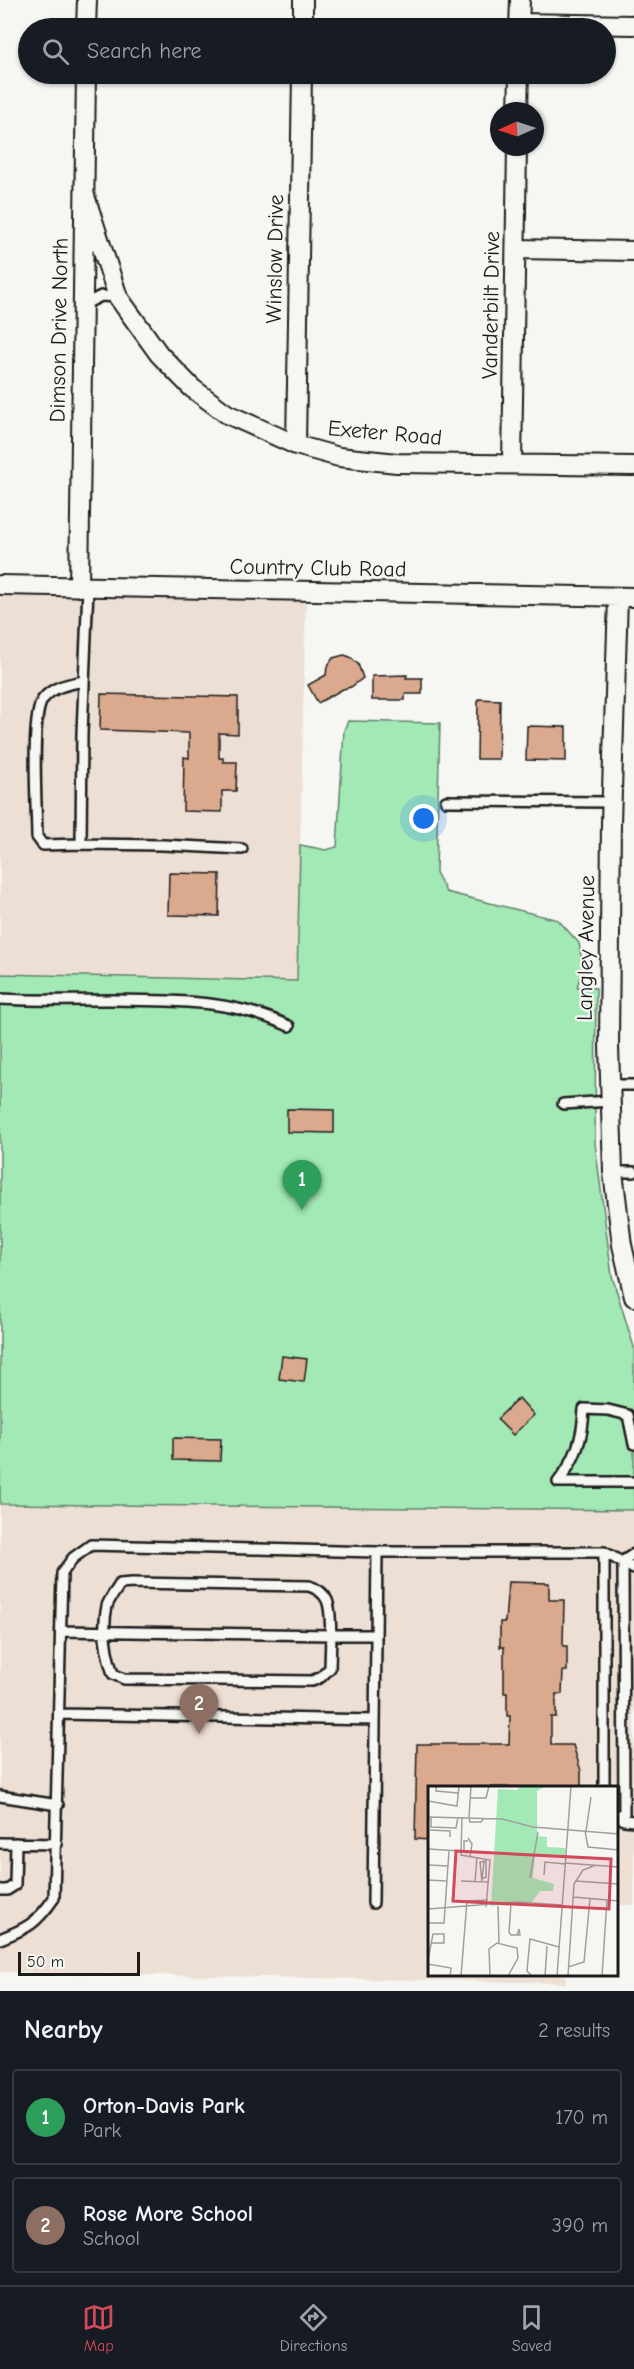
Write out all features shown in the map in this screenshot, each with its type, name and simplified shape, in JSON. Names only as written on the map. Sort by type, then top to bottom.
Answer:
[{"type":"street","points":[[86,18],[87,0]]},
{"type":"street","points":[[303,0],[303,18]]},
{"type":"street","points":[[519,18],[520,0]]},
{"type":"street","points":[[616,25],[634,25]]},
{"type":"street","name":"Dimson Drive North","points":[[83,587],[86,84]]},
{"type":"street","name":"Winslow Drive","points":[[296,445],[302,84]]},
{"type":"street","points":[[518,102],[519,84]]},
{"type":"street","name":"Vanderbilt Drive","points":[[512,464],[517,156]]},
{"type":"street","name":"Exeter Road","points":[[85,196],[118,297],[159,354],[192,388],[227,414],[296,445],[339,457],[397,463],[634,466]]},
{"type":"street","points":[[516,249],[634,251]]},
{"type":"street","name":"Country Club Road","points":[[0,585],[626,597]]},
{"type":"street","name":"Langley Avenue","points":[[626,597],[612,802],[609,1046],[613,1172],[629,1254],[634,1297]]},
{"type":"lane","points":[[83,305],[101,296],[118,297]]},
{"type":"lane","points":[[81,844],[83,587]]},
{"type":"lane","points":[[84,681],[60,686],[42,700],[36,722],[37,837],[43,845],[164,845],[242,849]]},
{"type":"lane","points":[[446,801],[612,802]]},
{"type":"lane","points":[[0,999],[165,1000],[227,1005],[271,1018],[289,1026]]},
{"type":"lane","points":[[563,1104],[634,1085]]},
{"type":"lane","points":[[613,1172],[634,1172]]},
{"type":"lane","points":[[634,1444],[628,1415],[608,1410],[584,1409],[580,1445],[570,1466],[558,1482],[634,1482]]},
{"type":"lane","points":[[0,1939],[23,1930],[41,1918],[54,1898],[62,1573],[73,1558],[91,1545],[377,1552],[604,1552],[634,1569]]},
{"type":"lane","points":[[373,1903],[377,1552]]},
{"type":"lane","points":[[604,1552],[604,1786]]},
{"type":"lane","points":[[623,1561],[634,1554]]},
{"type":"lane","points":[[623,1561],[625,1819]]},
{"type":"lane","points":[[132,1582],[309,1586],[320,1590],[328,1600],[331,1635],[330,1668],[321,1677],[312,1681],[124,1679],[113,1674],[106,1652],[107,1604],[120,1584],[132,1582]]},
{"type":"lane","points":[[61,1630],[376,1635]]},
{"type":"lane","points":[[60,1714],[375,1720]]},
{"type":"lane","points":[[0,1796],[58,1805]]},
{"type":"lane","points":[[0,1843],[57,1844]]},
{"type":"lane","points":[[0,1890],[8,1890],[15,1885],[16,1843]]},
{"type":"shaded area","points":[[0,582],[306,589],[297,981],[0,974]]},
{"type":"shaded area","points":[[0,1504],[634,1510],[634,1905],[619,1905],[619,1786],[428,1786],[428,1976],[566,1976],[566,1983],[0,1972]]},
{"type":"green space","points":[[348,721],[440,723],[436,872],[446,892],[558,920],[579,943],[583,968],[577,987],[596,988],[595,1143],[612,1276],[634,1347],[634,1510],[0,1504],[0,974],[297,981],[300,845],[326,850],[337,847],[344,730]]},
{"type":"building","points":[[344,655],[358,664],[363,678],[351,687],[318,703],[308,685],[326,675],[327,667],[333,658]]},
{"type":"building","points":[[407,675],[406,678],[422,678],[422,694],[405,694],[405,700],[372,700],[372,676]]},
{"type":"building","points":[[101,694],[238,697],[238,734],[219,733],[219,758],[223,758],[223,762],[237,762],[236,791],[222,791],[222,812],[183,811],[184,757],[189,758],[189,733],[100,730]]},
{"type":"building","points":[[478,699],[500,700],[499,759],[477,759]]},
{"type":"building","points":[[527,726],[566,727],[566,761],[526,760]]},
{"type":"building","points":[[169,873],[220,874],[219,916],[168,915]]},
{"type":"building","points":[[287,1109],[334,1110],[334,1133],[287,1132]]},
{"type":"building","points":[[282,1356],[307,1359],[304,1382],[279,1379]]},
{"type":"building","points":[[519,1398],[534,1415],[513,1435],[497,1419]]},
{"type":"building","points":[[173,1438],[221,1439],[220,1461],[173,1460]]},
{"type":"building","points":[[508,1582],[549,1583],[549,1600],[564,1600],[563,1646],[567,1646],[567,1671],[563,1671],[562,1694],[556,1694],[556,1717],[551,1717],[551,1745],[573,1745],[581,1771],[581,1786],[428,1786],[428,1840],[415,1839],[417,1744],[509,1744],[510,1716],[507,1716],[507,1693],[504,1693],[504,1647],[500,1647],[500,1622],[505,1622]]},
{"type":"place","name":"Orton-Davis Park","points":[[302,1210]]},
{"type":"place","name":"Rose More School","points":[[199,1734]]}]
